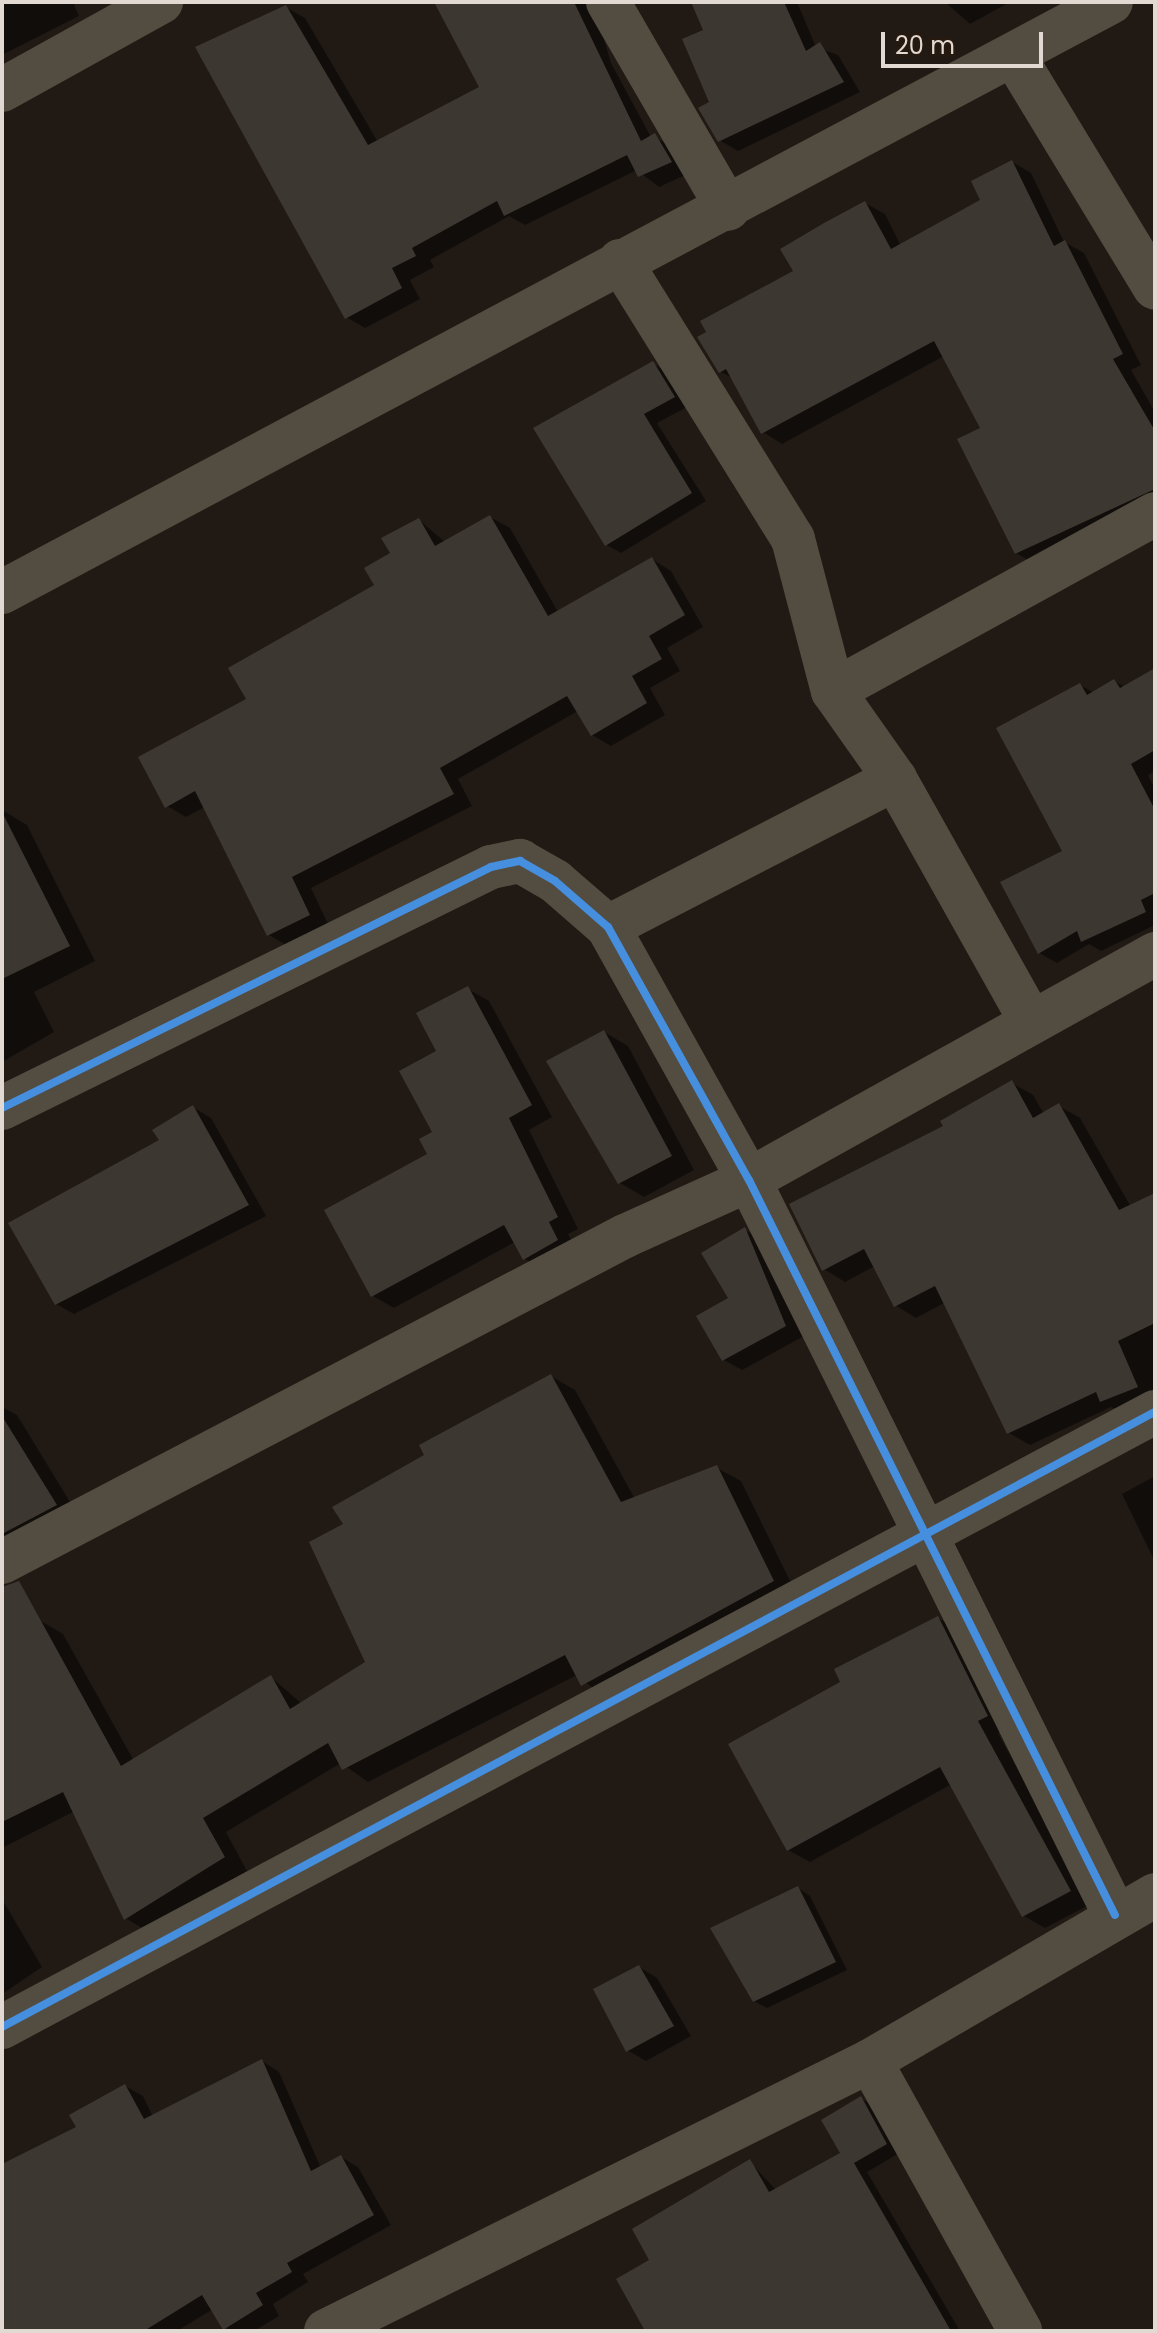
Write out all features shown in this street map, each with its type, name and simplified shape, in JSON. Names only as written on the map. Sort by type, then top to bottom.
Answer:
[{"type":"street","points":[[2,90],[161,2]]},
{"type":"street","points":[[608,2],[728,209]]},
{"type":"street","points":[[2,592],[620,261],[728,209],[1111,2]]},
{"type":"street","points":[[1014,56],[1155,288]]},
{"type":"street","points":[[620,261],[793,539],[833,691],[895,779],[1031,1021]]},
{"type":"street","points":[[833,691],[1155,514]]},
{"type":"street","points":[[608,927],[895,779]]},
{"type":"street","points":[[2,1108],[491,867],[520,861],[608,927],[749,1180],[929,1536],[1115,1915]]},
{"type":"street","points":[[2,1562],[625,1236],[749,1180],[1155,954]]},
{"type":"street","points":[[2,2027],[929,1536],[1155,1412]]},
{"type":"street","points":[[326,2331],[870,2061],[1115,1915],[1155,1895]]},
{"type":"street","points":[[870,2061],[1020,2331]]},
{"type":"building","points":[[434,2],[574,2],[641,141],[655,133],[672,162],[638,177],[627,155],[504,216],[497,201],[412,248],[416,256],[392,268],[402,288],[345,319],[195,47],[286,5],[368,145],[479,87]]},
{"type":"building","points":[[691,2],[784,2],[806,51],[820,42],[844,82],[718,142],[698,108],[709,102],[682,39],[703,30]]},
{"type":"building","points":[[1012,160],[1054,246],[1065,240],[1123,354],[1113,359],[1155,431],[1155,489],[1015,554],[957,439],[980,428],[934,341],[761,434],[726,369],[719,373],[697,337],[706,332],[700,321],[793,271],[780,249],[824,223],[865,201],[891,249],[980,200],[971,181]]},
{"type":"building","points":[[653,361],[675,397],[644,414],[692,493],[605,546],[533,428]]},
{"type":"building","points":[[490,515],[548,616],[652,557],[685,615],[649,636],[662,659],[632,676],[647,703],[591,736],[567,696],[440,768],[454,794],[292,877],[310,915],[267,936],[195,791],[165,808],[138,757],[246,699],[228,668],[374,585],[364,568],[390,553],[381,538],[419,518],[435,546]]},
{"type":"building","points":[[1155,668],[1155,750],[1131,764],[1155,810],[1155,893],[1141,900],[1146,912],[1081,942],[1077,931],[1038,954],[1000,882],[1062,851],[996,728],[1080,683],[1087,695],[1114,679],[1120,688]]},
{"type":"building","points":[[2,812],[70,946],[2,979]]},
{"type":"building","points":[[468,986],[532,1105],[509,1118],[558,1217],[549,1222],[558,1240],[523,1260],[504,1225],[371,1297],[324,1210],[427,1154],[419,1139],[432,1132],[399,1071],[436,1051],[416,1013]]},
{"type":"building","points":[[604,1030],[672,1156],[618,1184],[546,1061]]},
{"type":"building","points":[[1012,1080],[1033,1118],[1059,1103],[1119,1210],[1155,1193],[1155,1323],[1118,1341],[1138,1387],[1100,1402],[1096,1392],[1007,1434],[935,1286],[894,1307],[864,1249],[822,1271],[789,1204],[943,1126],[940,1121]]},
{"type":"building","points":[[193,1105],[249,1205],[55,1305],[8,1223],[159,1140],[152,1130]]},
{"type":"building","points":[[745,1227],[786,1326],[722,1361],[696,1316],[728,1298],[701,1253]]},
{"type":"building","points":[[551,1374],[621,1502],[717,1465],[774,1581],[581,1686],[565,1655],[342,1770],[328,1743],[203,1818],[225,1857],[124,1920],[63,1792],[2,1822],[2,1587],[19,1581],[121,1766],[271,1675],[290,1709],[365,1662],[309,1542],[343,1524],[332,1507],[424,1455],[419,1445]]},
{"type":"building","points":[[2,1416],[57,1505],[2,1534]]},
{"type":"building","points":[[938,1616],[988,1716],[978,1721],[1071,1891],[1022,1917],[940,1767],[787,1851],[728,1744],[840,1682],[834,1669]]},
{"type":"building","points":[[798,1886],[836,1962],[753,2002],[710,1928]]},
{"type":"building","points":[[639,1965],[674,2026],[626,2052],[593,1989]]},
{"type":"building","points":[[262,2059],[311,2171],[341,2155],[374,2215],[287,2263],[292,2272],[256,2293],[263,2305],[223,2330],[202,2295],[144,2331],[2,2331],[2,2164],[76,2127],[69,2115],[125,2084],[144,2119]]},
{"type":"building","points":[[861,2096],[887,2144],[854,2163],[951,2331],[645,2331],[616,2279],[649,2260],[632,2229],[750,2159],[769,2192],[840,2153],[821,2120]]},
{"type":"cycle path","points":[[2,1108],[491,867],[520,861],[555,881],[608,927],[749,1180],[1115,1915]]},
{"type":"cycle path","points":[[2,2027],[1155,1412]]}]
